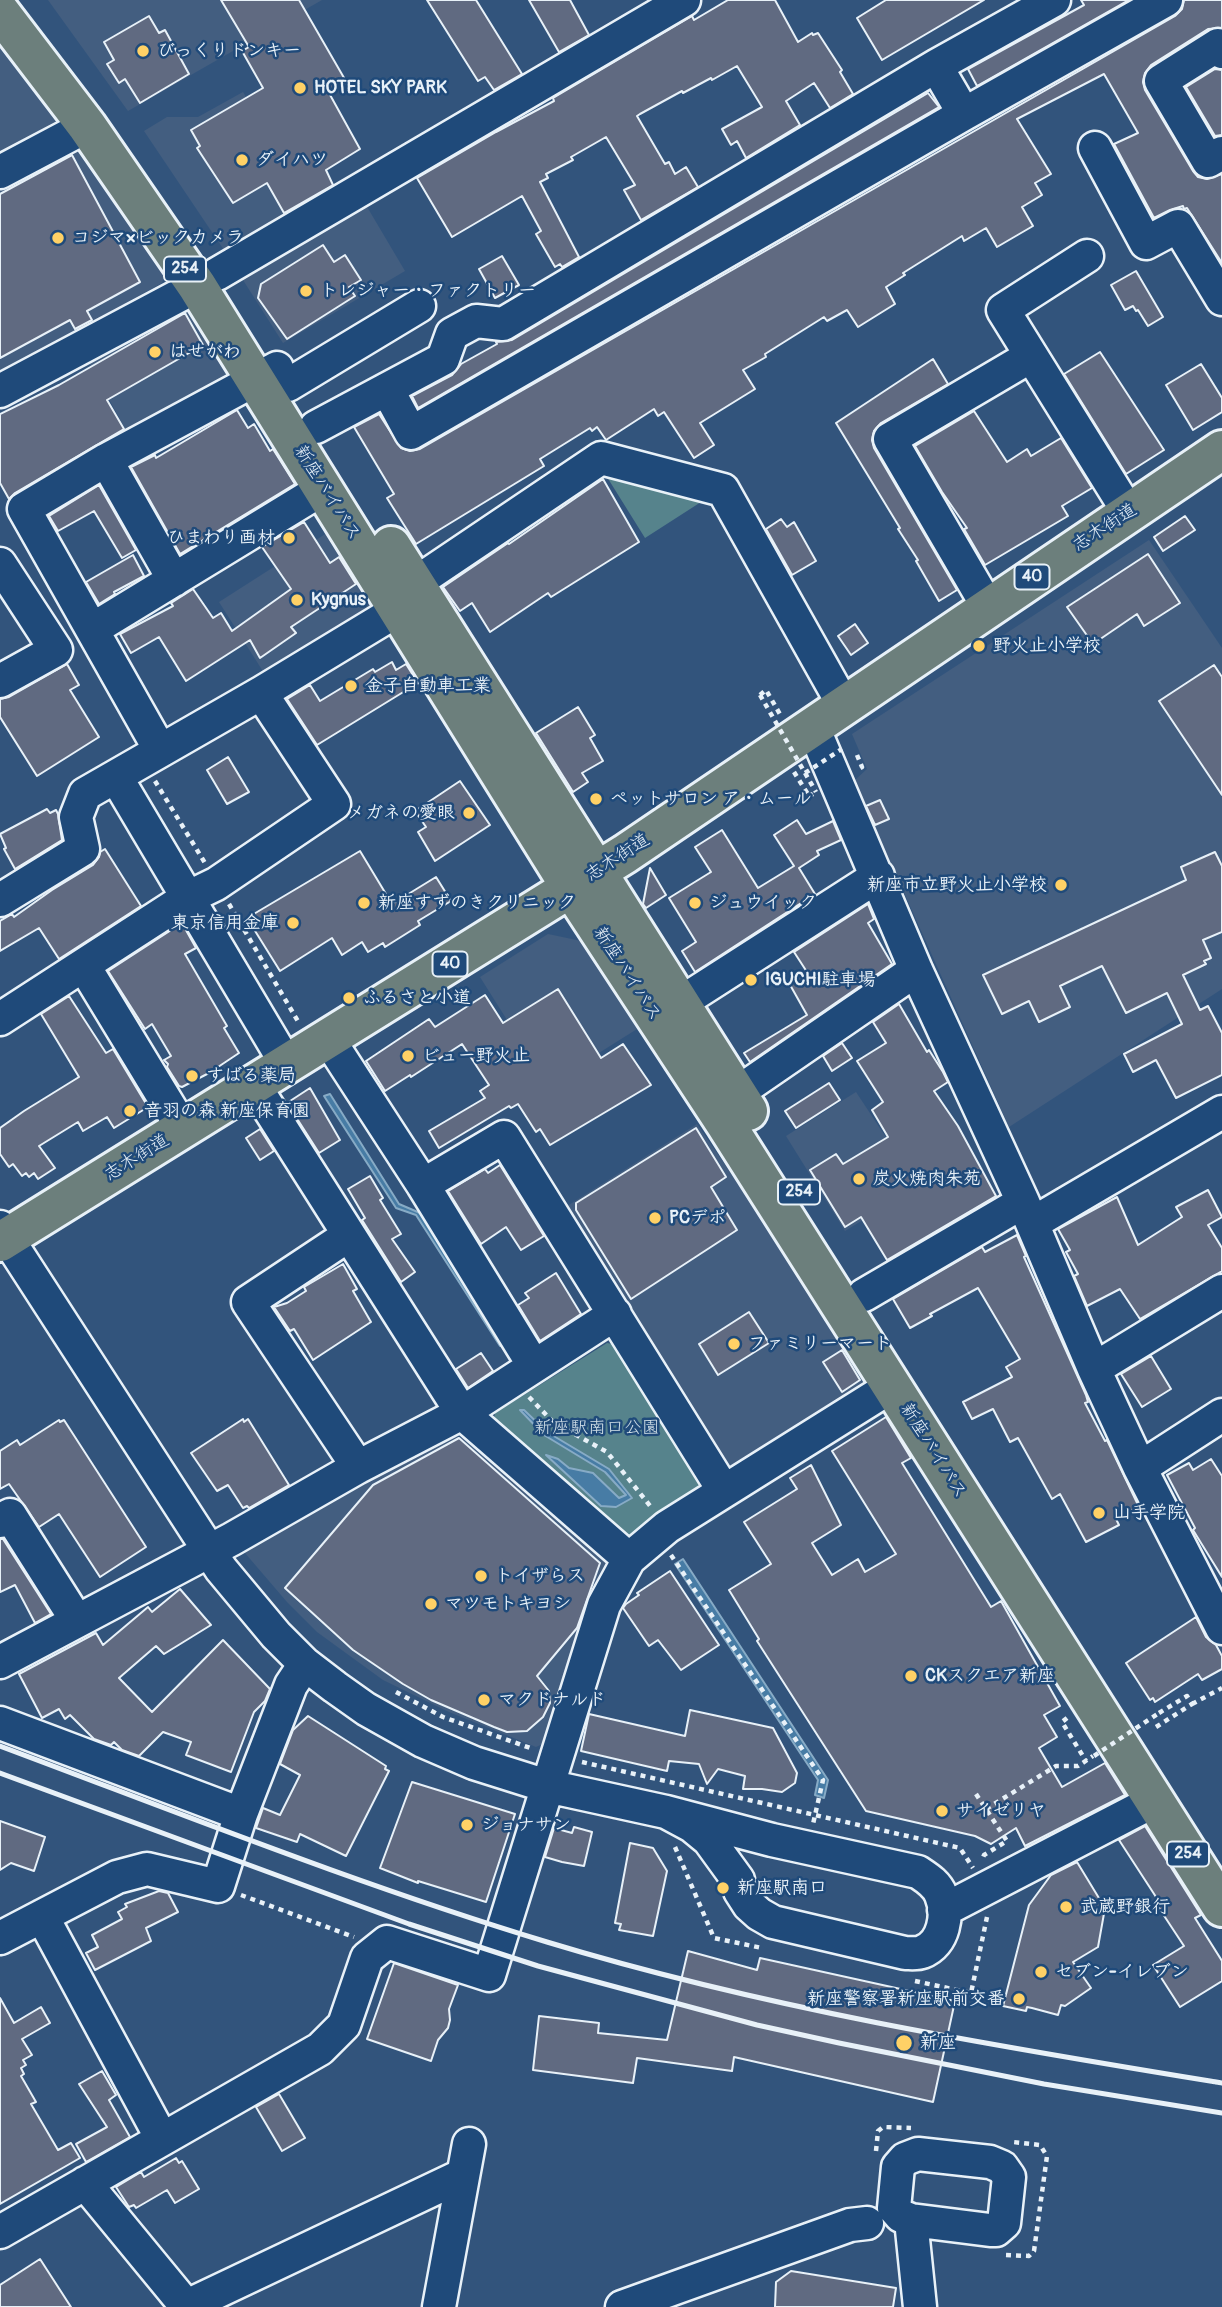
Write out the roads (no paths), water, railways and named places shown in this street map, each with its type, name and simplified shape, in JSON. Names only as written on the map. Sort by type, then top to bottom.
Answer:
[{"type":"main road","name":"新座バイパス","points":[[25,0],[273,377],[316,427],[406,597],[584,880],[732,1134],[1222,1907]]},
{"type":"main road","name":"新座バイパス","points":[[0,12],[207,280]]},
{"type":"main road","name":"新座バイパス","points":[[273,377],[324,488],[406,597]]},
{"type":"main road","name":"志木街道","points":[[2,1236],[183,1129],[584,880],[812,731],[843,704],[1222,450]]},
{"type":"main road","name":"新座バイパス","points":[[584,880],[680,1003],[1222,1861]]},
{"type":"street","points":[[0,391],[207,280],[650,9],[684,0]]},
{"type":"street","points":[[316,427],[443,359],[452,334],[476,321],[503,324],[936,66],[1054,0]]},
{"type":"street","points":[[387,389],[411,433],[1166,0]]},
{"type":"street","points":[[1222,52],[1218,44],[1161,80],[1208,160],[1222,153]]},
{"type":"street","points":[[936,66],[964,114]]},
{"type":"street","points":[[0,172],[87,126]]},
{"type":"street","points":[[1095,148],[1146,243],[1178,226],[1222,299]]},
{"type":"street","points":[[1087,256],[1003,310],[1129,513]]},
{"type":"street","points":[[152,756],[93,629],[24,509],[106,460],[419,306]]},
{"type":"street","points":[[988,607],[890,439],[1031,356]]},
{"type":"street","points":[[4,887],[83,849],[76,817],[85,794],[261,693],[406,597],[601,458],[723,490],[843,704]]},
{"type":"street","points":[[106,460],[174,580]]},
{"type":"street","points":[[93,629],[324,488]]},
{"type":"street","points":[[0,564],[56,650],[0,681]]},
{"type":"street","points":[[0,1019],[187,898],[216,884],[334,804],[261,693]]},
{"type":"street","points":[[812,731],[878,876],[916,970],[1028,1212],[1094,1369],[1140,1468],[1214,1591],[1222,1628]]},
{"type":"street","points":[[116,777],[187,898],[310,1051],[423,1185],[529,1379]]},
{"type":"street","points":[[680,1003],[878,876]]},
{"type":"street","points":[[83,965],[183,1129]]},
{"type":"street","points":[[737,1093],[916,970]]},
{"type":"street","points":[[254,1085],[462,1413],[629,1559]]},
{"type":"street","points":[[864,1295],[1222,1112]]},
{"type":"street","points":[[423,1185],[504,1138],[724,1490]]},
{"type":"street","points":[[349,1235],[248,1302],[358,1467]]},
{"type":"street","points":[[2,1236],[209,1551],[249,1604],[305,1664],[366,1709],[423,1741],[474,1763],[552,1771],[666,1812],[772,1840],[918,1872],[931,1880],[940,1893],[944,1910],[941,1933],[934,1943],[921,1952],[905,1953],[773,1922],[749,1905],[740,1891],[738,1880],[741,1867],[749,1853],[760,1844],[772,1840]]},
{"type":"street","points":[[1094,1369],[1222,1291]]},
{"type":"street","points":[[0,1662],[209,1551],[358,1467],[529,1379],[615,1314]]},
{"type":"street","points":[[0,2232],[320,2049],[344,2025],[367,1958],[387,1942],[489,1975],[604,1605],[629,1559],[662,1530],[892,1386]]},
{"type":"street","points":[[1140,1468],[1222,1415]]},
{"type":"street","points":[[0,1521],[10,1516],[77,1621]]},
{"type":"street","points":[[0,1938],[117,1877],[147,1869],[218,1886],[241,1814],[291,1685],[305,1664]]},
{"type":"street","points":[[0,1723],[241,1814]]},
{"type":"street","points":[[944,1910],[1154,1801]]},
{"type":"street","points":[[666,1812],[692,1826],[709,1840],[738,1880]]},
{"type":"street","points":[[42,1916],[162,2139]]},
{"type":"street","points":[[439,2307],[461,2175],[469,2144]]},
{"type":"street","points":[[85,2183],[187,2306],[461,2175]]},
{"type":"street","points":[[911,2220],[920,2307]]},
{"type":"street","points":[[622,2307],[859,2224]]},
{"type":"railway","points":[[0,1746],[272,1849],[409,1897],[630,1966],[882,2024],[1222,2083]]},
{"type":"railway","points":[[0,1773],[409,1924],[538,1966],[757,2025],[839,2043],[1044,2084],[1222,2113]]},
{"type":"place","name":"びっくりドンキー","points":[[143,51]]},
{"type":"place","name":"HOTEL SKY PARK","points":[[300,88]]},
{"type":"place","name":"ダイハツ","points":[[242,160]]},
{"type":"place","name":"コジマ×ビックカメラ","points":[[58,238]]},
{"type":"place","name":"トレジャー・ファクトリー","points":[[306,291]]},
{"type":"place","name":"はせがわ","points":[[155,352]]},
{"type":"place","name":"ひまわり画材","points":[[289,538]]},
{"type":"place","name":"Kygnus","points":[[297,600]]},
{"type":"place","name":"野火止小学校","points":[[979,646]]},
{"type":"place","name":"金子自動車工業","points":[[351,686]]},
{"type":"place","name":"ペットサロン ア・ムール","points":[[596,799]]},
{"type":"place","name":"メガネの愛眼","points":[[469,813]]},
{"type":"place","name":"新座市立野火止小学校","points":[[1061,885]]},
{"type":"place","name":"新座すずのきクリニック","points":[[364,903]]},
{"type":"place","name":"ジュウイック","points":[[695,903]]},
{"type":"place","name":"東京信用金庫","points":[[293,923]]},
{"type":"place","name":"IGUCHI駐車場","points":[[751,980]]},
{"type":"place","name":"ふるさと小道","points":[[349,998]]},
{"type":"place","name":"ビュー野火止","points":[[408,1056]]},
{"type":"place","name":"すばる薬局","points":[[192,1076]]},
{"type":"place","name":"音羽の森 新座保育園","points":[[130,1111]]},
{"type":"place","name":"炭火焼肉朱苑","points":[[859,1179]]},
{"type":"place","name":"PCデポ","points":[[655,1218]]},
{"type":"place","name":"ファミリーマート","points":[[734,1344]]},
{"type":"place","name":"山手学院","points":[[1099,1513]]},
{"type":"place","name":"トイザらス","points":[[481,1576]]},
{"type":"place","name":"マツモトキヨシ","points":[[431,1604]]},
{"type":"place","name":"CKスクエア新座","points":[[911,1676]]},
{"type":"place","name":"マクドナルド","points":[[484,1700]]},
{"type":"place","name":"サイゼリヤ","points":[[942,1811]]},
{"type":"place","name":"ジョナサン","points":[[467,1825]]},
{"type":"place","name":"新座駅南口","points":[[723,1888]]},
{"type":"place","name":"武蔵野銀行","points":[[1066,1907]]},
{"type":"place","name":"セブン-イレブン","points":[[1041,1972]]},
{"type":"place","name":"新座警察署新座駅前交番","points":[[1019,1999]]},
{"type":"place","name":"新座","points":[[904,2043]]},
{"type":"park label","name":"新座駅南口公園","points":[[597,1428]]}]
